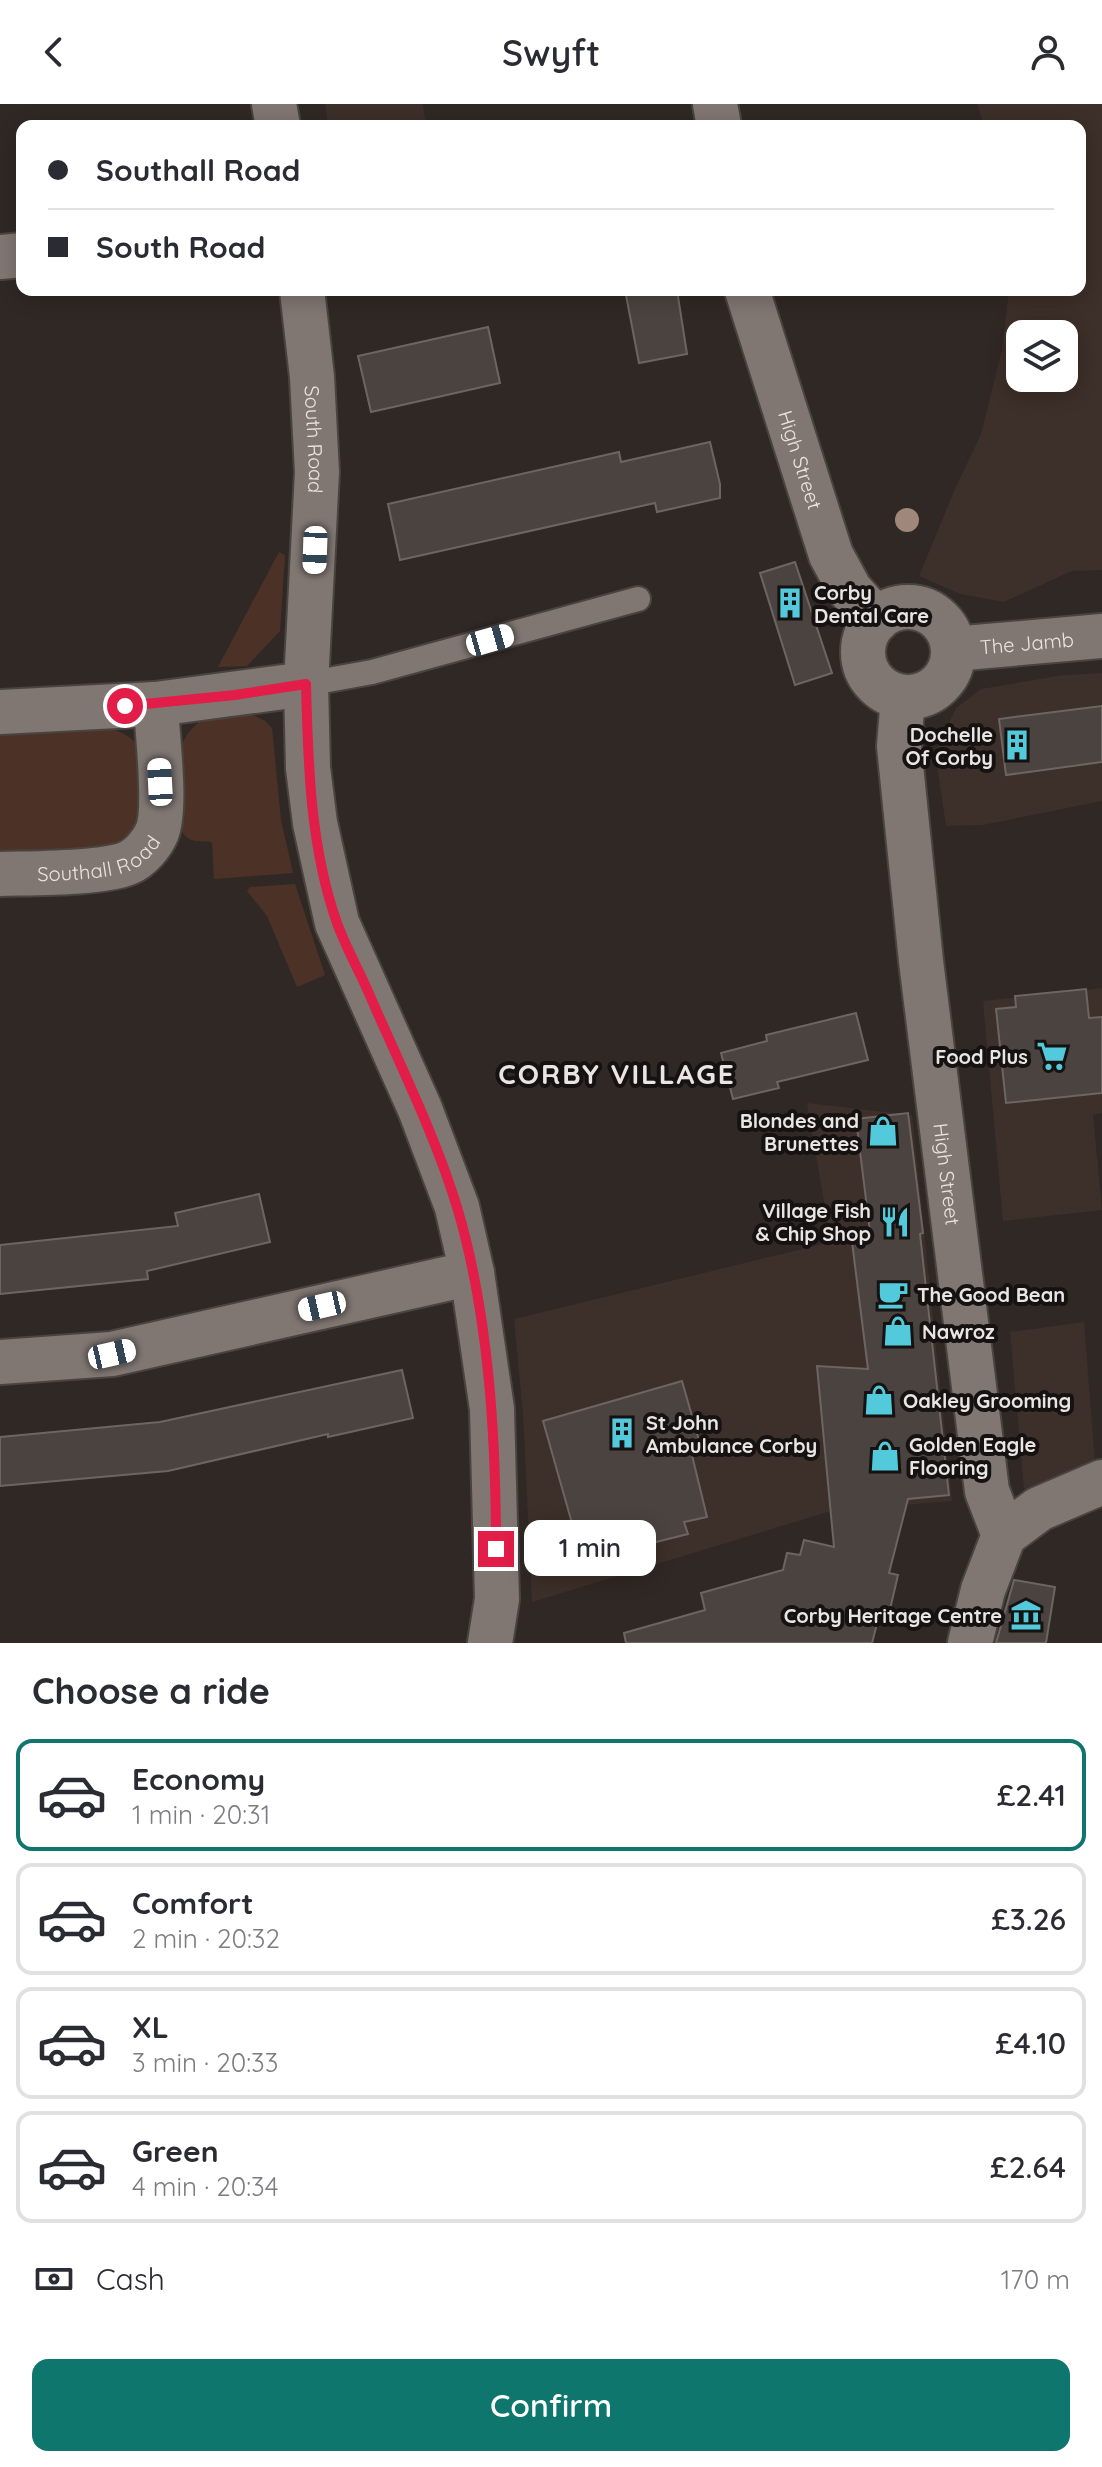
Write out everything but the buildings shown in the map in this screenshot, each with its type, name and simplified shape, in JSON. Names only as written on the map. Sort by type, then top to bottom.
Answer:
[{"type":"street","name":"South Road","points":[[303,296],[312,377],[317,472],[306,684],[308,768],[313,809],[337,923],[420,1109],[457,1207],[472,1273],[483,1340],[493,1439],[497,1599],[490,1643]]},
{"type":"street","name":"High Street","points":[[749,296],[831,555],[850,590],[877,620]]},
{"type":"street","points":[[917,608],[931,613],[942,622],[950,635],[953,649],[952,662],[940,685],[916,697],[889,693],[878,685],[869,674],[863,646],[877,620],[889,612],[917,608]]},
{"type":"street","name":"The Jamb","points":[[953,649],[1102,636]]},
{"type":"street","points":[[0,712],[156,704],[306,684]]},
{"type":"street","name":"High Street","points":[[903,697],[899,746],[921,961],[987,1491],[1004,1535]]},
{"type":"street","name":"Southall Road","points":[[0,874],[114,866],[129,863],[148,848],[158,830],[161,807],[156,704]]},
{"type":"street","points":[[0,1362],[112,1354],[472,1273]]},
{"type":"street","points":[[970,1643],[983,1590],[1004,1535],[1039,1509],[1102,1482]]},
{"type":"lane","points":[[306,684],[372,672],[638,599]]},
{"type":"shaded area","points":[[325,104],[423,104],[425,120],[327,120]]},
{"type":"shaded area","points":[[977,104],[1102,104],[1102,570],[1072,571],[1004,602],[960,594],[919,576],[981,434],[1002,350],[1008,296],[1086,296],[1086,120],[982,120]]},
{"type":"shaded area","points":[[279,552],[285,555],[280,631],[247,666],[218,667]]},
{"type":"shaded area","points":[[1102,673],[1102,801],[983,825],[946,826],[935,752],[956,708],[981,689],[1064,675]]},
{"type":"shaded area","points":[[249,713],[272,728],[281,820],[293,873],[214,879],[212,842],[190,840],[180,827],[177,777],[180,753],[183,742],[199,723],[215,714]]},
{"type":"shaded area","points":[[96,725],[128,737],[141,753],[138,818],[131,833],[124,840],[101,850],[0,855],[0,731]]},
{"type":"shaded area","points":[[295,884],[325,975],[297,987],[267,916],[247,891],[250,887]]},
{"type":"shaded area","points":[[1102,988],[1102,1113],[1093,1115],[1102,1210],[1003,1221],[983,1001]]},
{"type":"shaded area","points":[[807,1103],[912,1115],[952,1501],[831,1511],[532,1602],[523,1414],[514,1319],[831,1242]]},
{"type":"shaded area","points":[[1084,1322],[1095,1462],[1024,1489],[1010,1332]]},
{"type":"place","name":"Corby Dental Care","points":[[790,603]]},
{"type":"place","name":"Dochelle Of Corby","points":[[1017,745]]},
{"type":"place","name":"Food Plus","points":[[1052,1056]]},
{"type":"place","name":"Blondes and Brunettes","points":[[883,1131]]},
{"type":"place","name":"Village Fish & Chip Shop","points":[[895,1222]]},
{"type":"place","name":"The Good Bean","points":[[893,1294]]},
{"type":"place","name":"Nawroz","points":[[898,1331]]},
{"type":"place","name":"Oakley Grooming","points":[[879,1400]]},
{"type":"place","name":"St John Ambulance Corby","points":[[622,1433]]},
{"type":"place","name":"Golden Eagle Flooring","points":[[885,1456]]},
{"type":"place","name":"Corby Heritage Centre","points":[[1026,1615]]},
{"type":"district","name":"CORBY VILLAGE","points":[[617,1073]]},
{"type":"route","points":[[125,706],[306,684],[308,768],[315,823],[337,923],[420,1109],[457,1207],[472,1273],[492,1409],[496,1549]]}]
